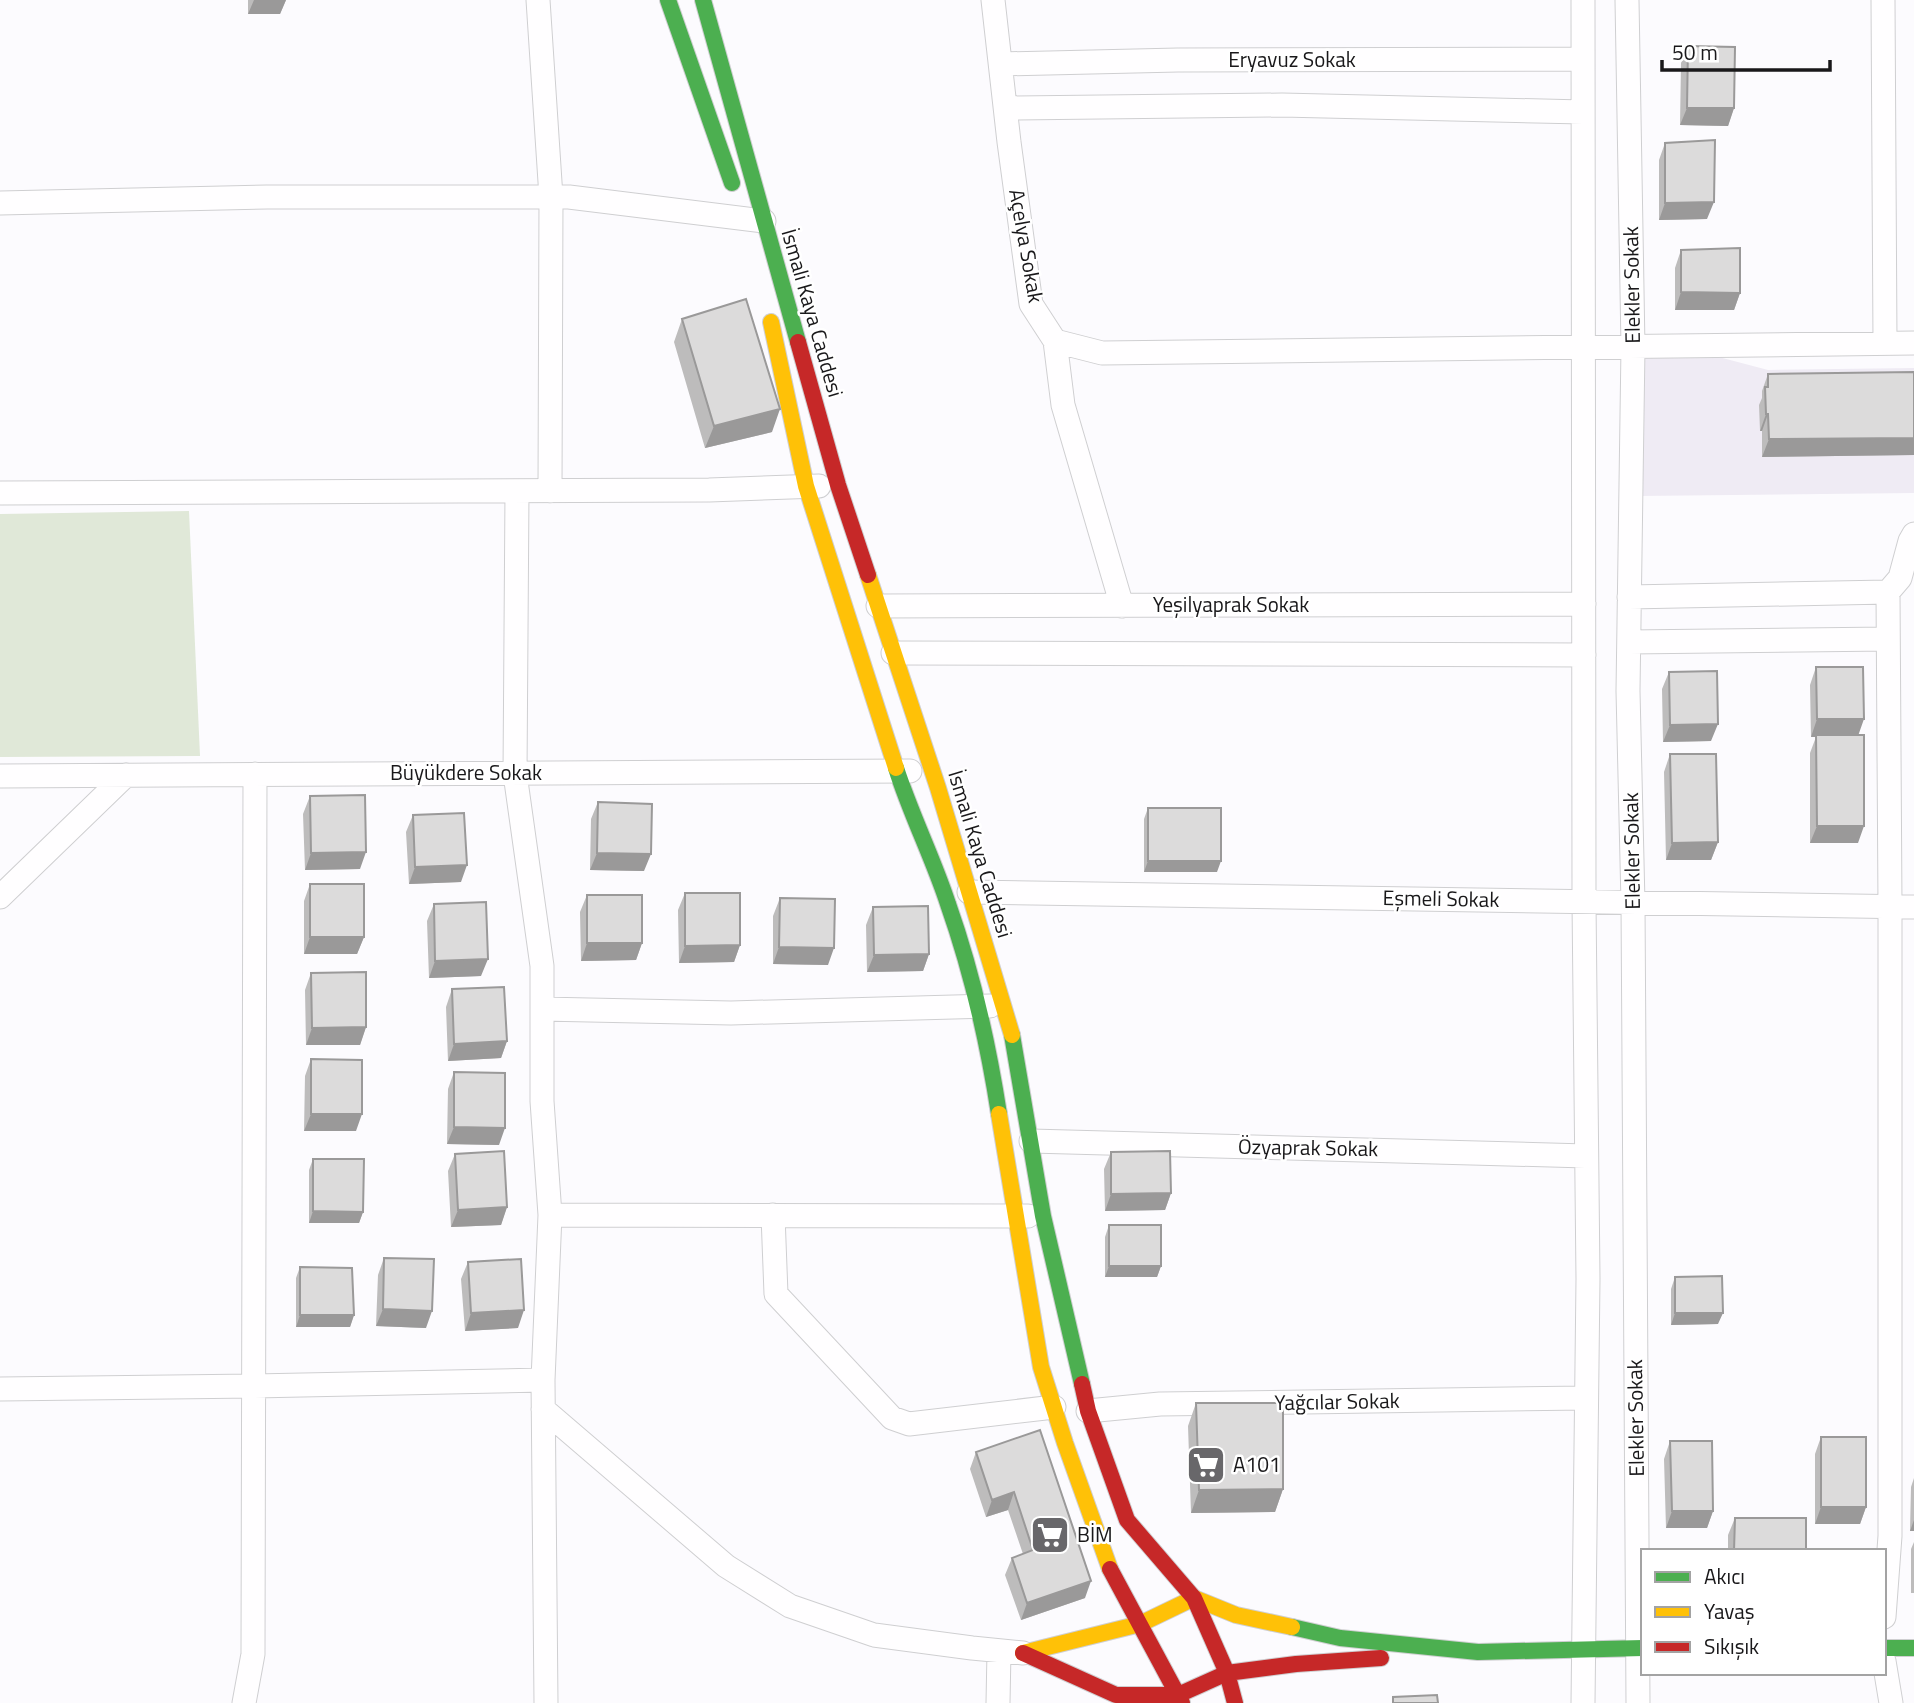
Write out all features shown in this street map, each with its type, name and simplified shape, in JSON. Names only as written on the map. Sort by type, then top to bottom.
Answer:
[{"type":"street","points":[[538,0],[551,197],[550,491]]},
{"type":"street","points":[[0,203],[267,197],[569,197],[747,215],[668,0]]},
{"type":"street","name":"Açelya Sokak","points":[[993,0],[1031,304],[1055,341],[1063,405],[1122,606]]},
{"type":"street","points":[[1583,0],[1584,902],[1588,1279],[1583,1703]]},
{"type":"street","name":"Elekler Sokak","points":[[1627,0],[1633,347],[1629,642],[1641,1648],[1638,1703]]},
{"type":"street","points":[[1882,0],[1885,343]]},
{"type":"street","name":"İsmali Kaya Caddesi","points":[[705,4],[747,215],[933,771],[1015,1045],[1043,1216],[1088,1411],[1127,1520],[1194,1598],[1227,1673],[1235,1703]]},
{"type":"street","name":"Eryavuz Sokak","points":[[1001,64],[1178,60],[1583,59]]},
{"type":"street","points":[[1006,108],[1282,105],[1583,112]]},
{"type":"street","points":[[769,313],[806,486],[908,805],[948,903],[978,1006],[993,1075],[1041,1367],[1108,1565],[1180,1699]]},
{"type":"street","points":[[1055,341],[1102,353],[1914,343]]},
{"type":"street","points":[[0,493],[709,490],[838,485]]},
{"type":"street","points":[[517,491],[515,774],[542,966],[542,1101],[550,1215],[543,1380],[546,1703]]},
{"type":"street","points":[[1886,1590],[1890,1536],[1888,592],[1900,578],[1914,534]]},
{"type":"street","points":[[1629,597],[1888,592]]},
{"type":"street","name":"Yeşilyaprak Sokak","points":[[878,606],[1584,604]]},
{"type":"street","points":[[1629,642],[1888,639]]},
{"type":"street","points":[[893,653],[1584,655]]},
{"type":"street","name":"Büyükdere Sokak","points":[[0,776],[933,771]]},
{"type":"street","points":[[244,1703],[253,1654],[256,774]]},
{"type":"street","points":[[0,897],[126,775]]},
{"type":"street","name":"Eşmeli Sokak","points":[[969,891],[1914,907]]},
{"type":"street","points":[[542,1009],[731,1013],[1003,1006]]},
{"type":"street","name":"Özyaprak Sokak","points":[[1031,1141],[1586,1156]]},
{"type":"street","points":[[550,1215],[1043,1216]]},
{"type":"street","points":[[773,1215],[776,1294],[892,1418],[909,1424],[1054,1407]]},
{"type":"street","points":[[0,1389],[543,1380]]},
{"type":"street","name":"Yağcılar Sokak","points":[[1088,1411],[1160,1404],[1586,1398]]},
{"type":"street","points":[[543,1409],[726,1566],[790,1606],[874,1635],[1023,1653],[1140,1624],[1194,1598],[1236,1615],[1340,1638],[1478,1652]]},
{"type":"street","points":[[1023,1653],[1116,1695],[1180,1699],[1227,1673],[1296,1664],[1478,1652],[1641,1648]]},
{"type":"street","points":[[1886,1648],[1914,1648]]},
{"type":"street","points":[[998,1703],[999,1651]]},
{"type":"street","points":[[1886,1673],[1891,1703]]},
{"type":"shaded area","points":[[1715,356],[1768,370],[1914,368],[1914,493],[1639,496],[1637,357]]},
{"type":"green space","points":[[189,511],[200,756],[0,757],[0,514]]},
{"type":"building","points":[[1688,46],[1735,47],[1734,108],[1687,108]]},
{"type":"building","points":[[1715,140],[1714,202],[1665,203],[1665,143]]},
{"type":"building","points":[[1740,248],[1740,293],[1681,292],[1681,250]]},
{"type":"building","points":[[746,299],[780,409],[714,426],[682,319]]},
{"type":"building","points":[[1914,372],[1914,438],[1769,439],[1765,387],[1768,387],[1768,374]]},
{"type":"building","points":[[1816,667],[1863,667],[1864,719],[1817,719]]},
{"type":"building","points":[[1717,671],[1718,724],[1670,725],[1669,672]]},
{"type":"building","points":[[1816,735],[1864,735],[1864,826],[1817,826]]},
{"type":"building","points":[[1670,754],[1716,754],[1718,842],[1672,843]]},
{"type":"building","points":[[365,795],[366,852],[311,853],[310,796]]},
{"type":"building","points":[[598,802],[652,804],[651,854],[597,853]]},
{"type":"building","points":[[1148,808],[1221,808],[1221,861],[1148,861]]},
{"type":"building","points":[[464,813],[467,865],[415,867],[413,815]]},
{"type":"building","points":[[310,884],[364,884],[364,937],[310,937]]},
{"type":"building","points":[[685,893],[740,893],[740,945],[685,946]]},
{"type":"building","points":[[587,895],[642,895],[642,943],[587,943]]},
{"type":"building","points":[[780,898],[835,899],[834,948],[779,947]]},
{"type":"building","points":[[486,902],[488,959],[435,961],[434,904]]},
{"type":"building","points":[[928,906],[929,954],[874,955],[873,907]]},
{"type":"building","points":[[366,972],[366,1027],[312,1028],[311,973]]},
{"type":"building","points":[[504,987],[507,1041],[454,1044],[452,989]]},
{"type":"building","points":[[311,1059],[362,1060],[362,1114],[311,1114]]},
{"type":"building","points":[[454,1072],[505,1073],[505,1128],[454,1127]]},
{"type":"building","points":[[504,1151],[507,1207],[458,1210],[455,1154]]},
{"type":"building","points":[[1170,1151],[1171,1193],[1111,1194],[1111,1152]]},
{"type":"building","points":[[313,1159],[364,1159],[363,1212],[313,1211]]},
{"type":"building","points":[[1109,1225],[1161,1225],[1161,1266],[1109,1266]]},
{"type":"building","points":[[384,1258],[434,1259],[432,1311],[383,1309]]},
{"type":"building","points":[[521,1259],[524,1310],[471,1313],[468,1262]]},
{"type":"building","points":[[300,1267],[352,1268],[354,1315],[300,1315]]},
{"type":"building","points":[[1722,1276],[1723,1313],[1675,1313],[1675,1277]]},
{"type":"building","points":[[1196,1403],[1283,1403],[1283,1489],[1199,1490]]},
{"type":"building","points":[[1040,1430],[1091,1581],[1027,1603],[1012,1558],[1033,1550],[1014,1492],[992,1500],[976,1452]]},
{"type":"building","points":[[1821,1437],[1866,1437],[1866,1507],[1821,1507]]},
{"type":"building","points":[[1670,1441],[1712,1441],[1713,1511],[1672,1511]]},
{"type":"building","points":[[1735,1518],[1806,1518],[1806,1549],[1734,1549]]},
{"type":"building","points":[[1437,1695],[1438,1703],[1393,1703],[1393,1697]]},
{"type":"traffic: fast","points":[[668,0],[732,183]]},
{"type":"traffic: fast","points":[[703,0],[798,342]]},
{"type":"traffic: fast","points":[[896,768],[942,887],[965,956],[990,1061],[999,1114]]},
{"type":"traffic: fast","points":[[1012,1035],[1043,1216],[1082,1384]]},
{"type":"traffic: fast","points":[[1292,1627],[1340,1638],[1478,1652],[1641,1648]]},
{"type":"traffic: fast","points":[[1886,1648],[1914,1648]]},
{"type":"traffic: slow","points":[[771,322],[806,486],[896,768]]},
{"type":"traffic: slow","points":[[868,575],[938,788],[1012,1035]]},
{"type":"traffic: slow","points":[[999,1114],[1041,1367],[1110,1569]]},
{"type":"traffic: slow","points":[[1023,1653],[1140,1624],[1194,1598],[1236,1615],[1292,1627]]},
{"type":"traffic: jam","points":[[798,342],[838,485],[868,575]]},
{"type":"traffic: jam","points":[[1082,1384],[1088,1411],[1127,1520],[1194,1598],[1227,1673],[1235,1703]]},
{"type":"traffic: jam","points":[[1110,1569],[1182,1703]]},
{"type":"traffic: jam","points":[[1023,1653],[1116,1695],[1178,1695],[1227,1673],[1296,1664],[1381,1658]]},
{"type":"place","name":"A101","points":[[1206,1465]]},
{"type":"place","name":"BİM","points":[[1050,1535]]}]
